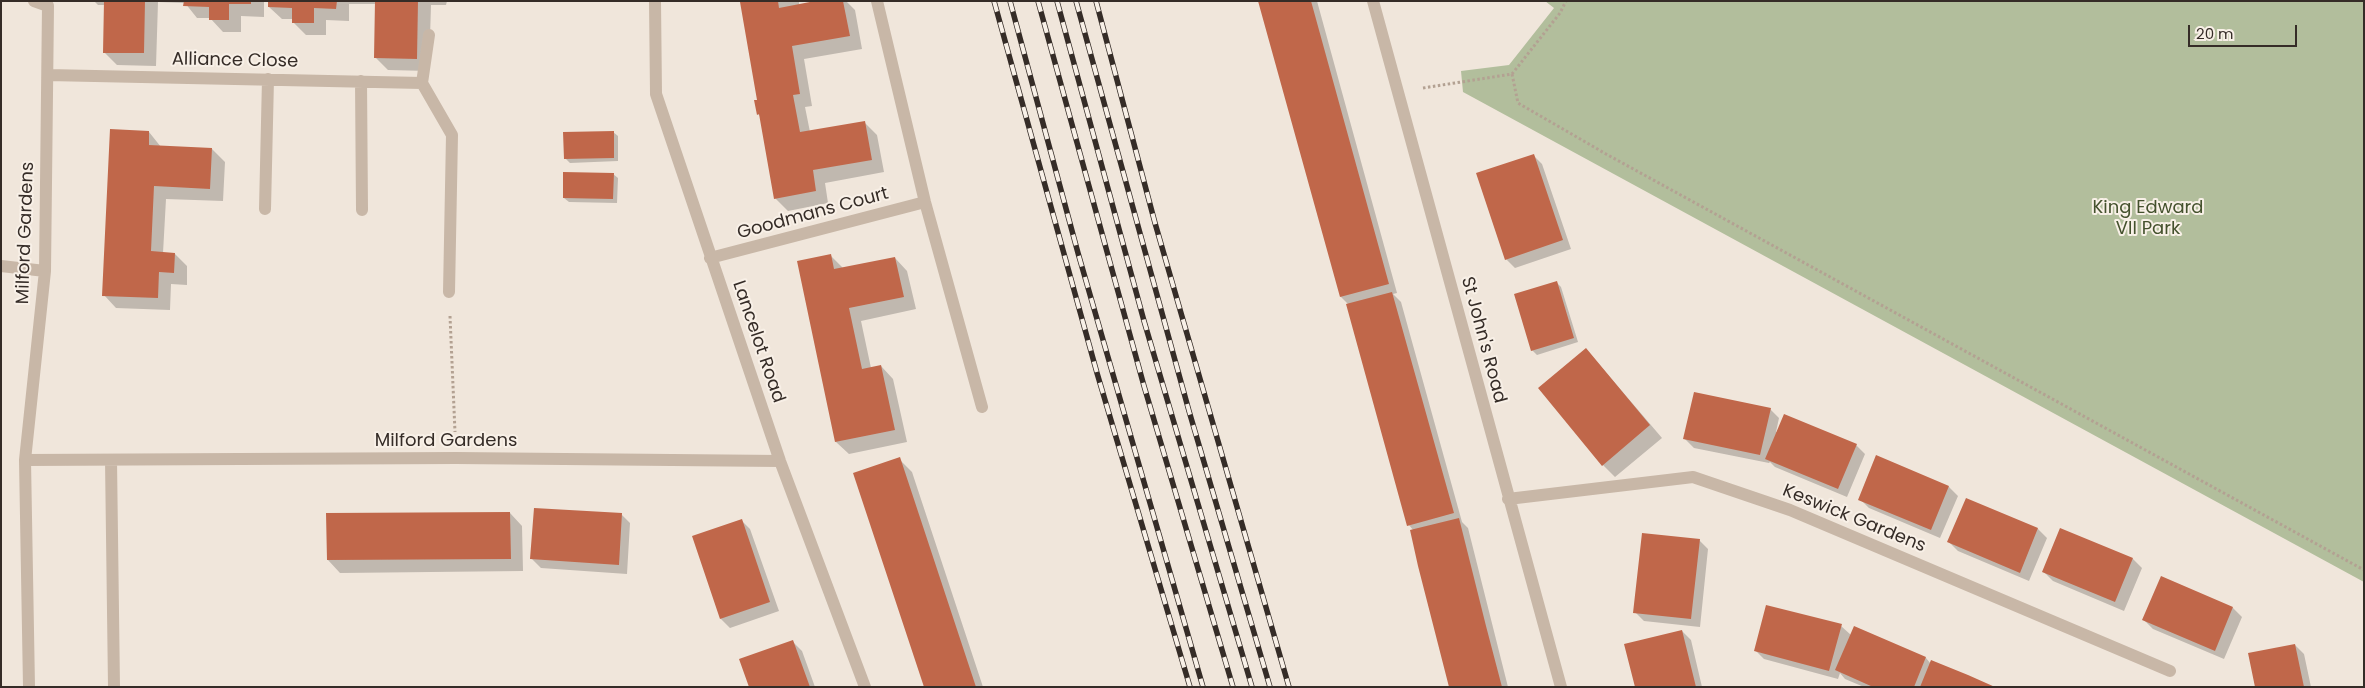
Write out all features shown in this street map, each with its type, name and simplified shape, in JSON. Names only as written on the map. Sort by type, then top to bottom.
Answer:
[{"type":"street","name":"Milford Gardens","points":[[29,687],[25,460],[45,271],[48,75],[48,6],[34,1]]},
{"type":"street","name":"Lancelot Road","points":[[655,1],[656,94],[780,460],[865,687]]},
{"type":"street","points":[[877,1],[924,202],[982,406]]},
{"type":"street","name":"St John's Road","points":[[1373,1],[1561,687]]},
{"type":"street","points":[[429,35],[422,83],[452,135],[449,292]]},
{"type":"street","name":"Alliance Close","points":[[48,75],[422,83]]},
{"type":"street","points":[[265,209],[268,79]]},
{"type":"street","points":[[362,81],[362,210]]},
{"type":"street","name":"Goodmans Court","points":[[710,258],[924,202]]},
{"type":"street","points":[[1,266],[45,271]]},
{"type":"street","name":"Milford Gardens","points":[[25,460],[456,458],[780,460]]},
{"type":"street","points":[[111,460],[114,687]]},
{"type":"street","name":"Keswick Gardens","points":[[1508,499],[1693,477],[1790,510],[2170,671]]},
{"type":"path","points":[[1398,93],[1462,80],[1512,74],[1560,13],[1566,1]]},
{"type":"path","points":[[1512,74],[1518,103],[1526,108],[1606,154],[2364,570]]},
{"type":"path","points":[[449,292],[456,458]]},
{"type":"green space","name":"King Edward VII Park","points":[[1545,1],[2364,1],[2364,582],[1463,92],[1461,71],[1509,65],[1554,8]]},
{"type":"building","points":[[104,1],[145,1],[144,53],[103,53]]},
{"type":"building","points":[[184,1],[251,1],[251,4],[229,4],[229,20],[209,20],[209,7],[183,6]]},
{"type":"building","points":[[268,1],[337,1],[336,9],[314,8],[314,23],[292,23],[292,8],[268,7]]},
{"type":"building","points":[[375,1],[418,1],[417,59],[374,58]]},
{"type":"building","points":[[778,1],[779,8],[815,1],[843,1],[850,36],[792,46],[800,94],[793,95],[800,132],[865,121],[872,160],[813,170],[816,191],[774,199],[759,114],[757,115],[754,100],[757,100],[740,2]]},
{"type":"building","points":[[1258,1],[1311,1],[1389,284],[1340,297]]},
{"type":"building","points":[[110,129],[149,131],[149,145],[212,148],[210,189],[154,186],[151,251],[175,253],[174,273],[159,272],[158,298],[102,296]]},
{"type":"building","points":[[614,131],[614,158],[564,159],[563,132]]},
{"type":"building","points":[[1534,154],[1563,240],[1505,260],[1476,173]]},
{"type":"building","points":[[563,172],[614,173],[613,199],[563,198]]},
{"type":"building","points":[[831,254],[834,269],[895,257],[904,297],[849,308],[862,369],[881,365],[895,430],[835,442],[797,261]]},
{"type":"building","points":[[1557,281],[1574,338],[1531,351],[1514,294]]},
{"type":"building","points":[[1392,292],[1454,513],[1407,526],[1346,304]]},
{"type":"building","points":[[1586,348],[1650,425],[1602,466],[1538,388]]},
{"type":"building","points":[[1694,392],[1771,408],[1760,455],[1683,439]]},
{"type":"building","points":[[1784,414],[1857,444],[1838,489],[1765,459]]},
{"type":"building","points":[[1876,455],[1949,486],[1931,530],[1858,500]]},
{"type":"building","points":[[900,457],[976,687],[924,687],[853,473]]},
{"type":"building","points":[[1966,498],[2038,528],[2020,573],[1947,542]]},
{"type":"building","points":[[534,508],[622,513],[619,565],[530,559]]},
{"type":"building","points":[[510,512],[511,559],[327,560],[326,513]]},
{"type":"building","points":[[1459,518],[1502,687],[1449,687],[1418,566],[1410,530]]},
{"type":"building","points":[[742,519],[770,602],[720,619],[692,536]]},
{"type":"building","points":[[2060,528],[2133,558],[2115,602],[2042,572]]},
{"type":"building","points":[[1642,533],[1700,539],[1691,619],[1633,613]]},
{"type":"building","points":[[2161,576],[2233,607],[2215,651],[2142,620]]},
{"type":"building","points":[[1766,605],[1842,624],[1829,671],[1754,651]]},
{"type":"building","points":[[1854,626],[1926,657],[1914,687],[1873,687],[1835,670]]},
{"type":"building","points":[[1682,630],[1696,687],[1635,687],[1624,644]]},
{"type":"building","points":[[793,640],[810,687],[749,687],[739,659]]},
{"type":"building","points":[[2295,644],[2304,687],[2255,687],[2248,653]]},
{"type":"building","points":[[1931,660],[1968,675],[1995,687],[1920,687]]},
{"type":"railway","points":[[994,1],[1097,373],[1190,687]]},
{"type":"railway","points":[[1010,1],[1078,253],[1203,687]]},
{"type":"railway","points":[[1038,1],[1144,386],[1233,687]]},
{"type":"railway","points":[[1057,1],[1144,321],[1252,687]]},
{"type":"railway","points":[[1076,1],[1189,411],[1270,687]]},
{"type":"railway","points":[[1096,1],[1155,223],[1289,687]]}]
